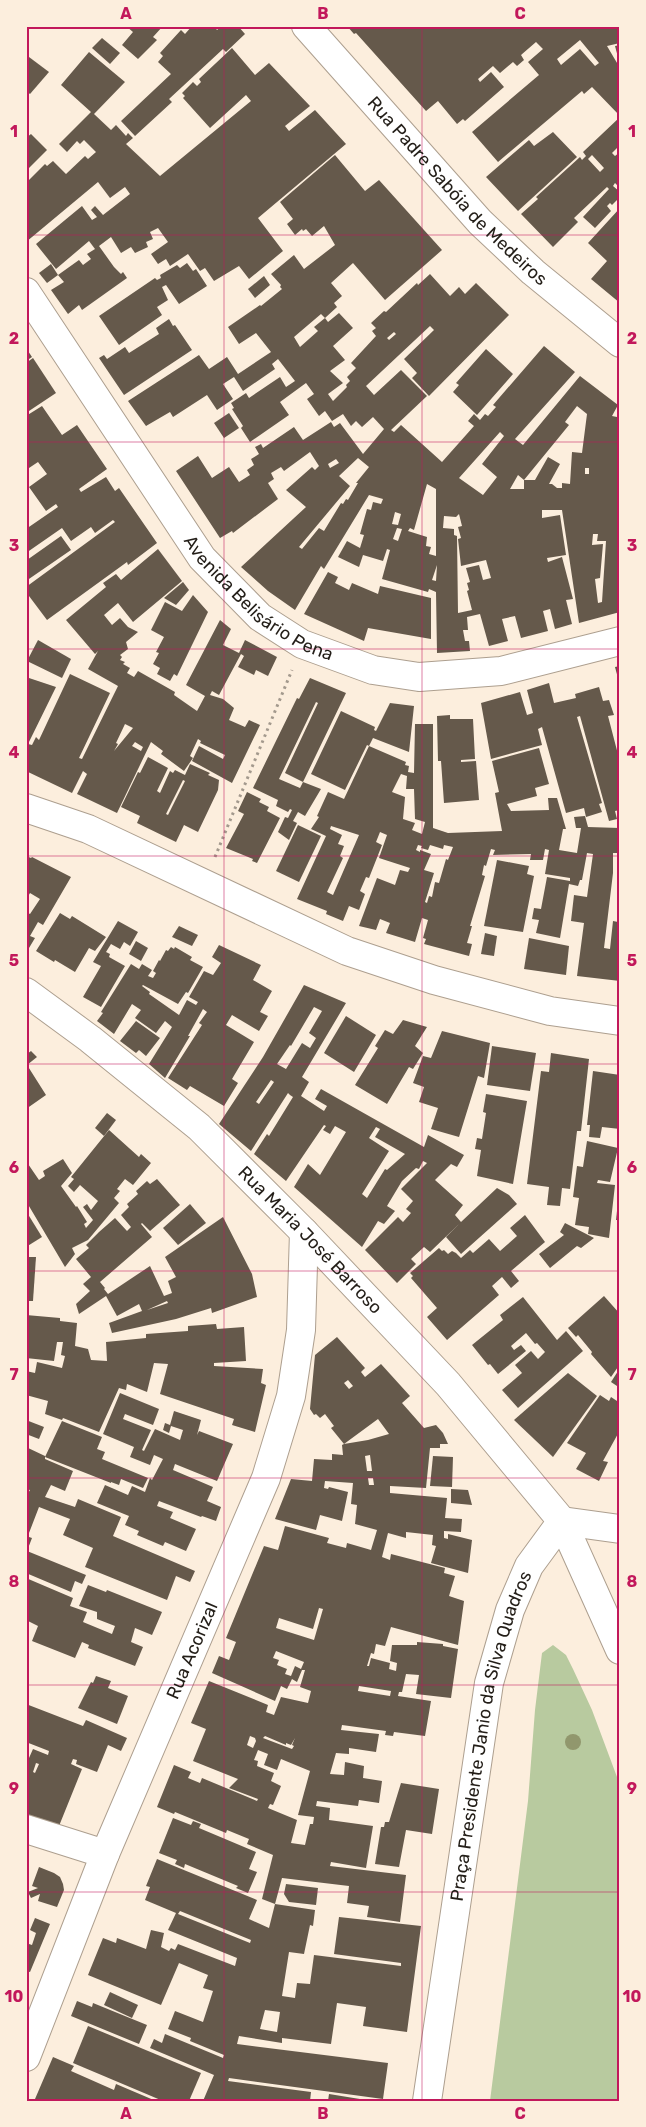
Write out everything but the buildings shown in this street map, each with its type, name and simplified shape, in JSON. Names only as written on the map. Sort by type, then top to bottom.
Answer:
[{"type":"street","name":"Rua Padre Sabóia de Medeiros","points":[[306,26],[480,222],[533,272],[620,343]]},
{"type":"street","name":"Avenida Belisário Pena","points":[[26,292],[202,558],[260,617],[302,644],[373,670],[419,677],[501,671],[620,641]]},
{"type":"street","points":[[26,808],[88,829],[347,951],[434,980],[550,1011],[620,1021]]},
{"type":"street","name":"Rua Maria José Barroso","points":[[26,992],[90,1039],[199,1127],[304,1232],[448,1384],[562,1522]]},
{"type":"street","name":"Rua Acorizal","points":[[26,2057],[105,1854],[266,1478],[291,1396],[301,1330],[304,1232]]},
{"type":"street","points":[[562,1522],[620,1529]]},
{"type":"street","points":[[562,1522],[620,1650]]},
{"type":"street","name":"Praça Presidente Janio da Silva Quadros","points":[[428,2101],[489,1683],[510,1610],[529,1566],[562,1522]]},
{"type":"street","points":[[26,1829],[105,1854]]},
{"type":"path","points":[[204,884],[302,644]]},
{"type":"green space","points":[[553,1645],[566,1655],[573,1669],[592,1710],[620,1785],[620,2101],[490,2101],[528,1801],[535,1710],[542,1653]]}]
